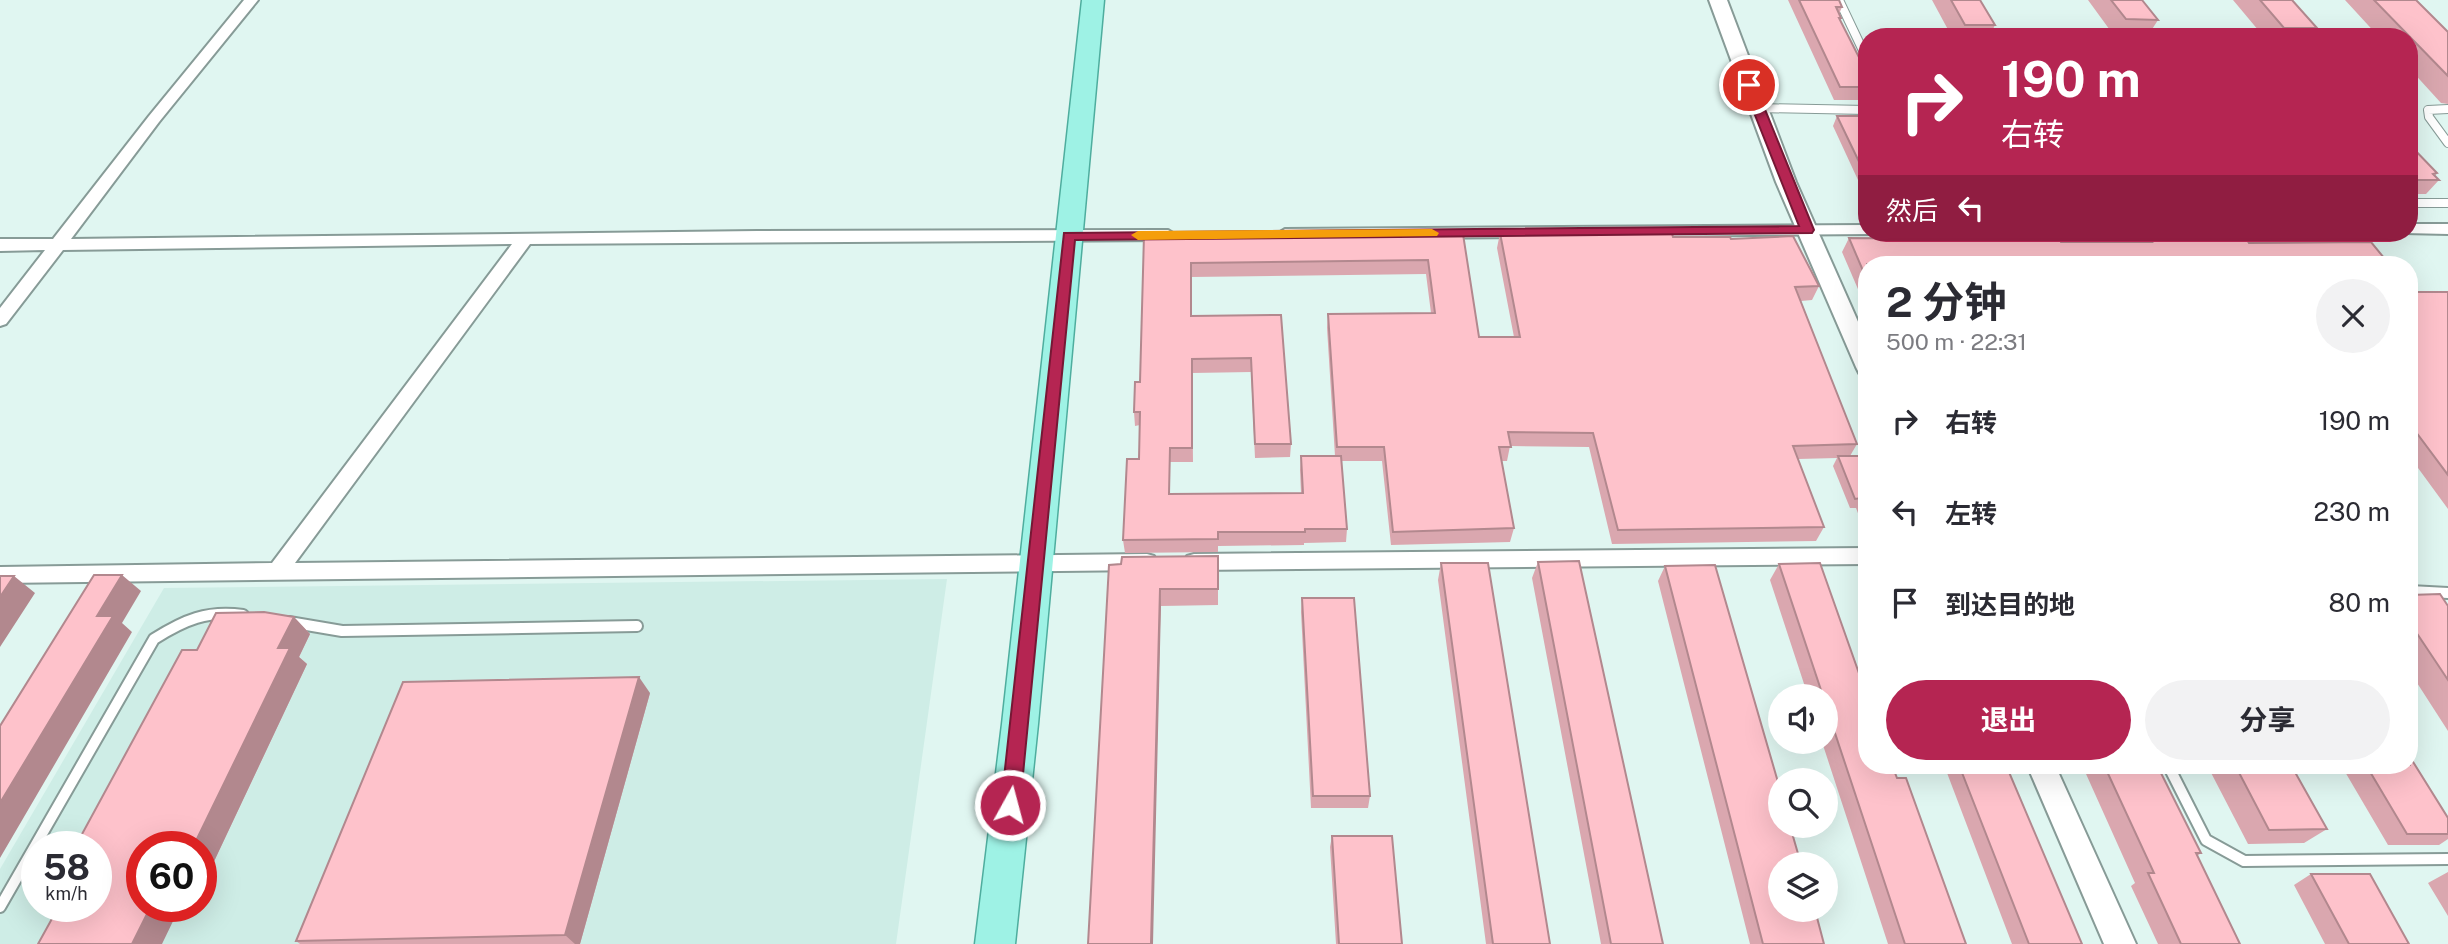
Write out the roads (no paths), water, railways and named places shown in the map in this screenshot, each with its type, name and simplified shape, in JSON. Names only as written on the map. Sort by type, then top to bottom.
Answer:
[{"type":"main road","points":[[995,944],[1093,0]]},
{"type":"street","points":[[0,320],[251,0]]},
{"type":"street","points":[[1718,0],[1807,230],[1858,346]]},
{"type":"street","points":[[2418,229],[2448,229]]},
{"type":"street","points":[[1264,234],[1858,230]]},
{"type":"street","points":[[0,245],[526,238],[1180,235]]},
{"type":"street","points":[[277,572],[526,238]]},
{"type":"street","points":[[0,575],[1858,556]]},
{"type":"street","points":[[2045,774],[2120,944]]},
{"type":"lane","points":[[1839,0],[1858,40]]},
{"type":"lane","points":[[1758,108],[1858,110]]},
{"type":"lane","points":[[2448,109],[2428,110],[2448,143]]},
{"type":"lane","points":[[2418,203],[2448,203]]},
{"type":"lane","points":[[2418,591],[2448,593]]},
{"type":"lane","points":[[0,907],[155,639],[188,617],[225,612],[251,616]]},
{"type":"lane","points":[[277,620],[342,631],[637,626]]},
{"type":"lane","points":[[2173,774],[2206,840],[2244,861],[2448,859]]}]
